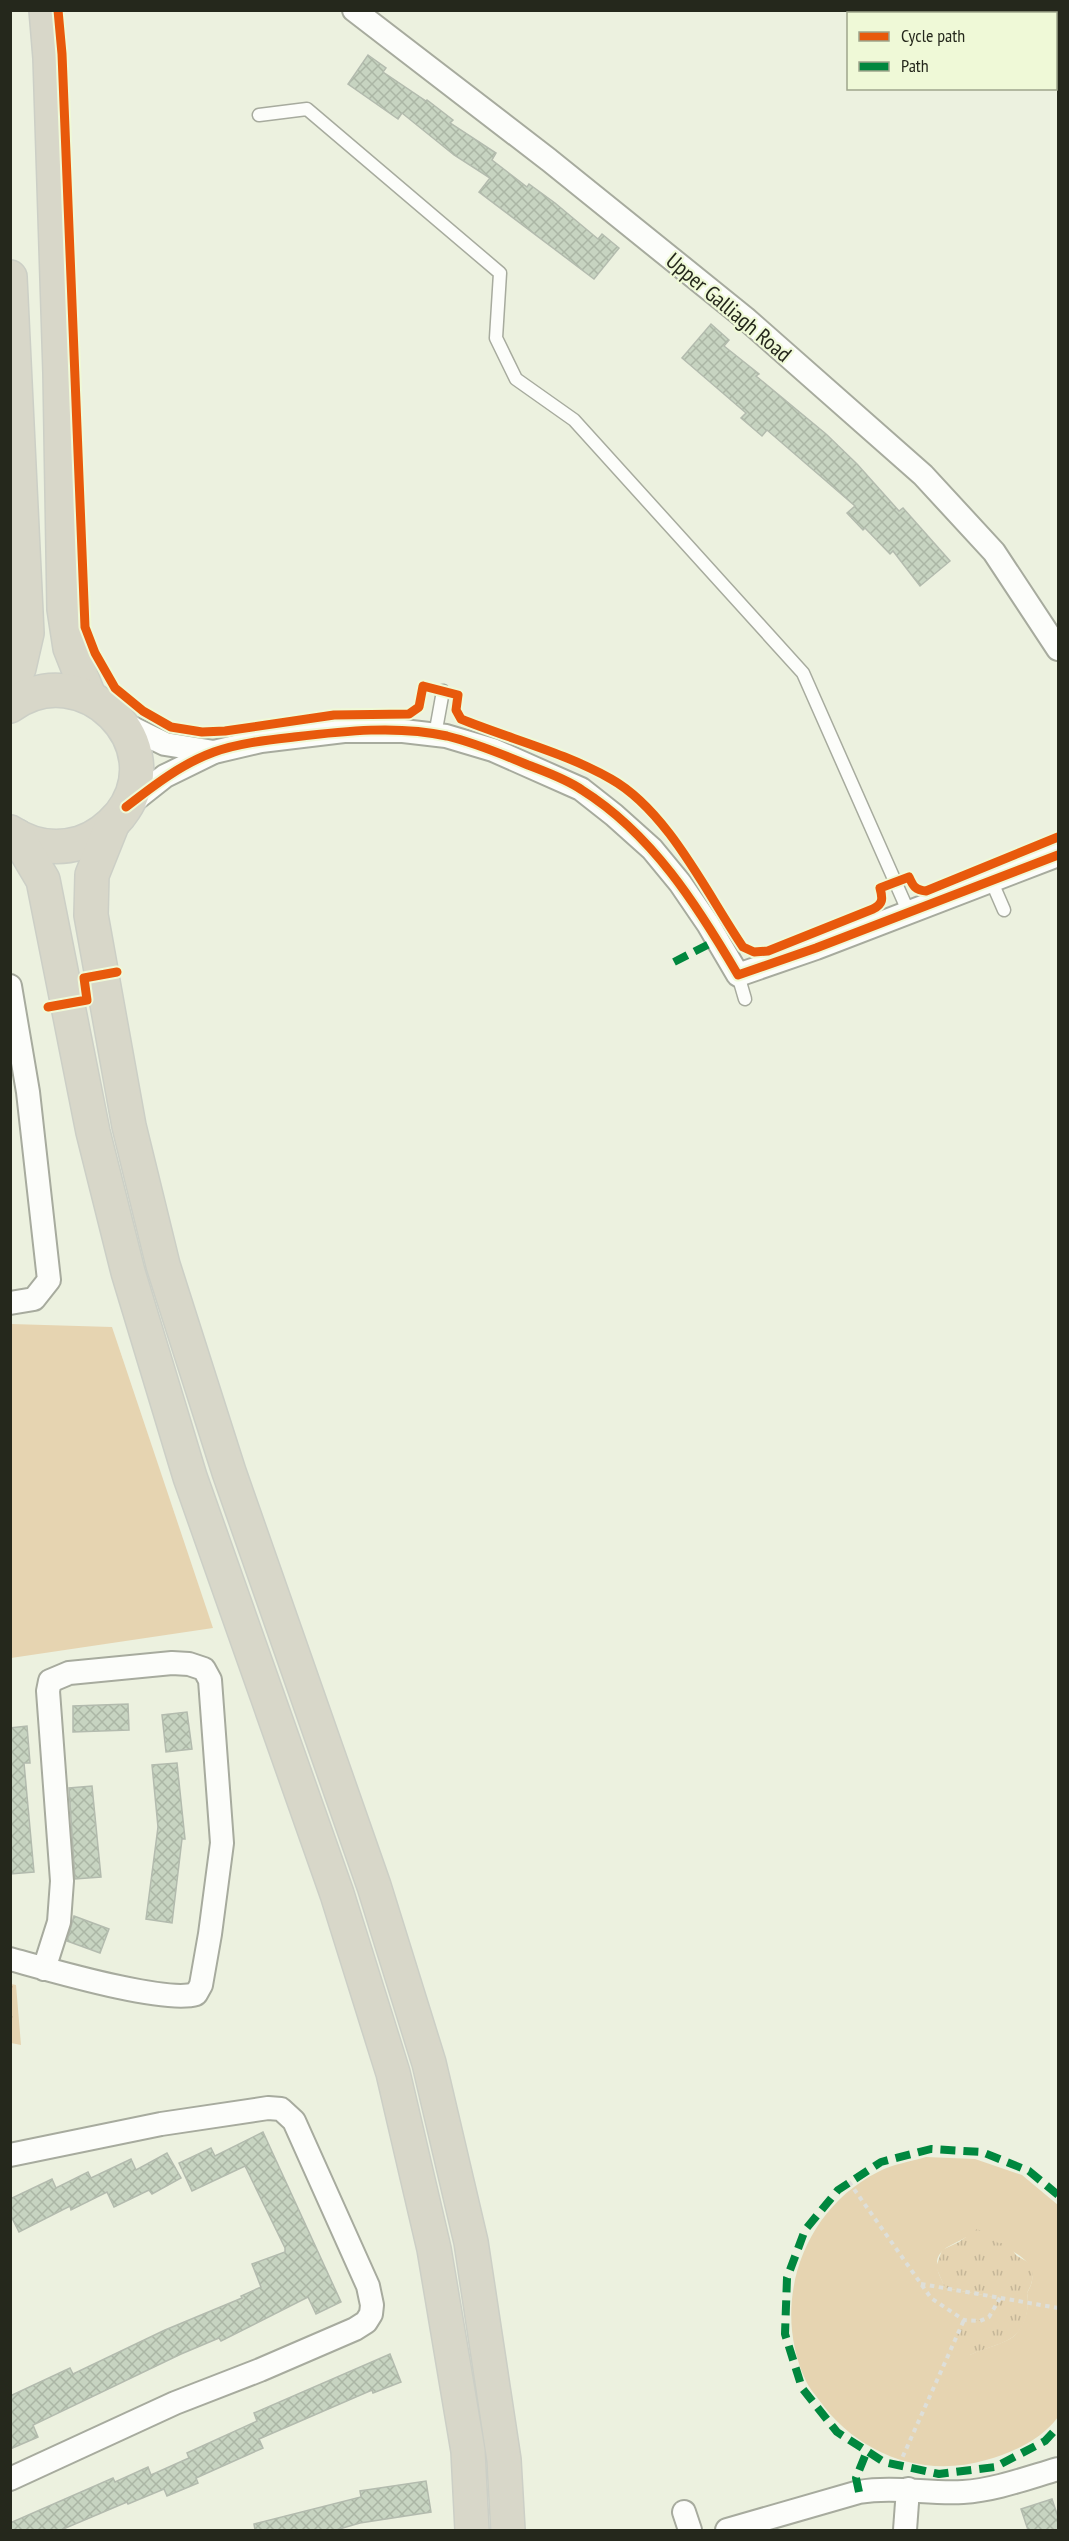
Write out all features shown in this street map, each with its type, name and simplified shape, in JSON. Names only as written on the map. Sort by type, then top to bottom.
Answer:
[{"type":"highway","points":[[46,10],[60,373],[64,609],[70,648],[89,696]]},
{"type":"highway","points":[[10,277],[27,633],[19,668],[10,690]]},
{"type":"highway","points":[[10,706],[20,699],[42,691],[66,690],[89,696],[107,707],[122,723],[132,743],[136,764],[134,786],[92,875],[91,915],[129,1126],[163,1265],[229,1472],[374,1886],[429,2063],[471,2242],[504,2460],[508,2530]]},
{"type":"highway","points":[[14,834],[40,846],[66,847],[91,840],[119,816]]},
{"type":"highway","points":[[14,834],[43,880],[96,1142],[128,1272],[190,1477],[337,1894],[393,2073],[434,2249],[468,2451],[472,2530]]},
{"type":"street","name":"Upper Galliagh Road","points":[[354,10],[549,160],[745,318],[923,475],[994,552],[1059,648]]},
{"type":"street","points":[[122,723],[165,744],[214,752]]},
{"type":"street","points":[[119,816],[165,776],[214,752],[261,741],[345,731],[403,731],[435,735],[493,750],[541,771],[581,789],[614,814],[652,849],[680,882],[738,975],[816,948],[1059,855]]},
{"type":"street","points":[[10,986],[19,1093],[49,1280],[34,1299],[10,1303]]},
{"type":"street","points":[[10,1959],[45,1969],[136,1990],[184,1998],[196,1994],[201,1985],[210,1934],[222,1844],[210,1680],[204,1669],[189,1664],[172,1663],[69,1673],[50,1681],[48,1691],[62,1881],[59,1922],[45,1969]]},
{"type":"street","points":[[10,2155],[170,2122],[221,2117],[268,2108],[281,2109],[294,2121],[326,2189],[368,2286],[372,2305],[371,2314],[366,2322],[355,2328],[260,2370],[175,2403],[10,2479]]},
{"type":"street","points":[[727,2530],[859,2492],[909,2489],[962,2492],[990,2488],[1059,2469]]},
{"type":"street","points":[[905,2530],[909,2489]]},
{"type":"lane","points":[[259,116],[307,109],[500,273],[496,338],[516,379],[573,420],[803,673],[909,913]]},
{"type":"lane","points":[[435,735],[443,691]]},
{"type":"lane","points":[[991,880],[1004,910]]},
{"type":"lane","points":[[738,975],[745,999]]},
{"type":"path","points":[[849,2182],[931,2298],[964,2320],[980,2321],[989,2317],[1000,2298]]},
{"type":"path","points":[[921,2284],[1059,2307]]},
{"type":"path","points":[[899,2465],[964,2320]]},
{"type":"green space","points":[[11,1324],[112,1327],[213,1628],[11,1658]]},
{"type":"green space","points":[[11,1984],[16,1985],[21,2045],[11,2043]]},
{"type":"green space","points":[[926,2157],[975,2159],[1022,2175],[1058,2205],[1058,2417],[1035,2439],[1006,2454],[962,2465],[938,2466],[892,2457],[871,2447],[834,2419],[807,2384],[796,2352],[791,2322],[793,2291],[800,2262],[812,2235],[830,2210],[852,2189],[883,2169]],"holes":[[[966,2237],[1003,2247],[1015,2253],[1025,2260],[1031,2269],[1032,2280],[1027,2293],[1026,2316],[1018,2332],[1006,2341],[970,2355],[980,2321],[989,2317],[1000,2298],[945,2288],[938,2271],[937,2259],[943,2251]]]},
{"type":"green space","points":[[977,2229],[998,2243],[1010,2247],[1017,2256],[1029,2264],[1032,2276],[1027,2293],[1026,2316],[1022,2327],[1005,2342],[970,2355],[960,2351],[954,2342],[964,2320],[986,2318],[993,2311],[999,2298],[945,2288],[936,2267],[942,2250],[959,2242]]},
{"type":"building","points":[[368,55],[386,68],[383,72],[427,100],[453,120],[450,123],[496,153],[492,160],[527,187],[529,184],[555,203],[598,239],[602,234],[619,248],[594,279],[479,192],[490,178],[454,155],[402,113],[398,119],[348,84]]},
{"type":"building","points":[[711,324],[729,340],[724,346],[759,374],[756,376],[826,434],[857,464],[899,511],[903,508],[950,561],[920,586],[893,551],[890,554],[847,513],[855,506],[767,430],[762,436],[741,418],[746,413],[682,358]]},
{"type":"building","points":[[128,1704],[129,1730],[73,1732],[73,1706]]},
{"type":"building","points":[[187,1712],[192,1749],[166,1752],[162,1715]]},
{"type":"building","points":[[27,1726],[30,1763],[24,1763],[34,1872],[10,1874],[10,1728]]},
{"type":"building","points":[[177,1763],[185,1839],[182,1839],[172,1923],[146,1919],[158,1827],[152,1765]]},
{"type":"building","points":[[92,1786],[101,1877],[75,1879],[69,1788]]},
{"type":"building","points":[[74,1916],[109,1929],[100,1953],[67,1941]]},
{"type":"building","points":[[263,2132],[341,2302],[316,2314],[308,2297],[221,2341],[219,2338],[181,2354],[33,2425],[38,2437],[10,2449],[10,2396],[70,2368],[73,2374],[165,2330],[242,2298],[241,2296],[261,2287],[252,2264],[285,2252],[285,2248],[245,2166],[192,2191],[179,2163],[211,2148],[215,2156]]},
{"type":"building","points":[[167,2153],[181,2178],[152,2194],[149,2190],[114,2207],[107,2192],[71,2210],[70,2206],[19,2232],[10,2214],[10,2199],[52,2179],[56,2188],[88,2172],[91,2178],[131,2159],[136,2170]]},
{"type":"building","points":[[390,2354],[401,2382],[373,2393],[372,2390],[259,2439],[263,2448],[196,2478],[198,2483],[167,2496],[164,2489],[61,2530],[10,2530],[10,2523],[113,2478],[115,2482],[148,2467],[151,2475],[189,2458],[187,2453],[257,2421],[254,2413]]},
{"type":"building","points":[[426,2481],[431,2512],[360,2523],[336,2530],[255,2530],[254,2524],[361,2497],[360,2491]]},
{"type":"building","points":[[1052,2499],[1059,2520],[1059,2530],[1028,2530],[1021,2509]]},
{"type":"marked path","points":[[674,962],[717,940]]},
{"type":"marked path","points":[[1058,2195],[1029,2171],[982,2152],[931,2149],[881,2162],[838,2190],[805,2230],[787,2278],[785,2334],[802,2388],[837,2432],[884,2462],[939,2474],[995,2467],[1045,2441],[1058,2427]]},
{"type":"marked path","points":[[859,2492],[856,2478],[867,2451]]},
{"type":"cycle path","points":[[58,10],[62,54],[85,627],[95,653],[115,688],[143,711],[171,727],[202,732],[225,731],[334,715],[409,714],[419,707],[423,686],[458,695],[456,710],[461,719],[575,761],[611,779],[632,793],[651,811],[685,855],[743,947],[754,952],[768,951],[873,909],[881,901],[880,888],[909,877],[915,887],[926,891],[1058,837]]},
{"type":"cycle path","points":[[126,807],[190,763],[214,752],[243,744],[371,730],[409,731],[447,736],[478,745],[563,779],[607,808],[651,849],[671,873],[689,897],[738,975],[816,948],[1058,855]]},
{"type":"cycle path","points":[[48,1007],[87,1000],[84,978],[117,972]]}]
